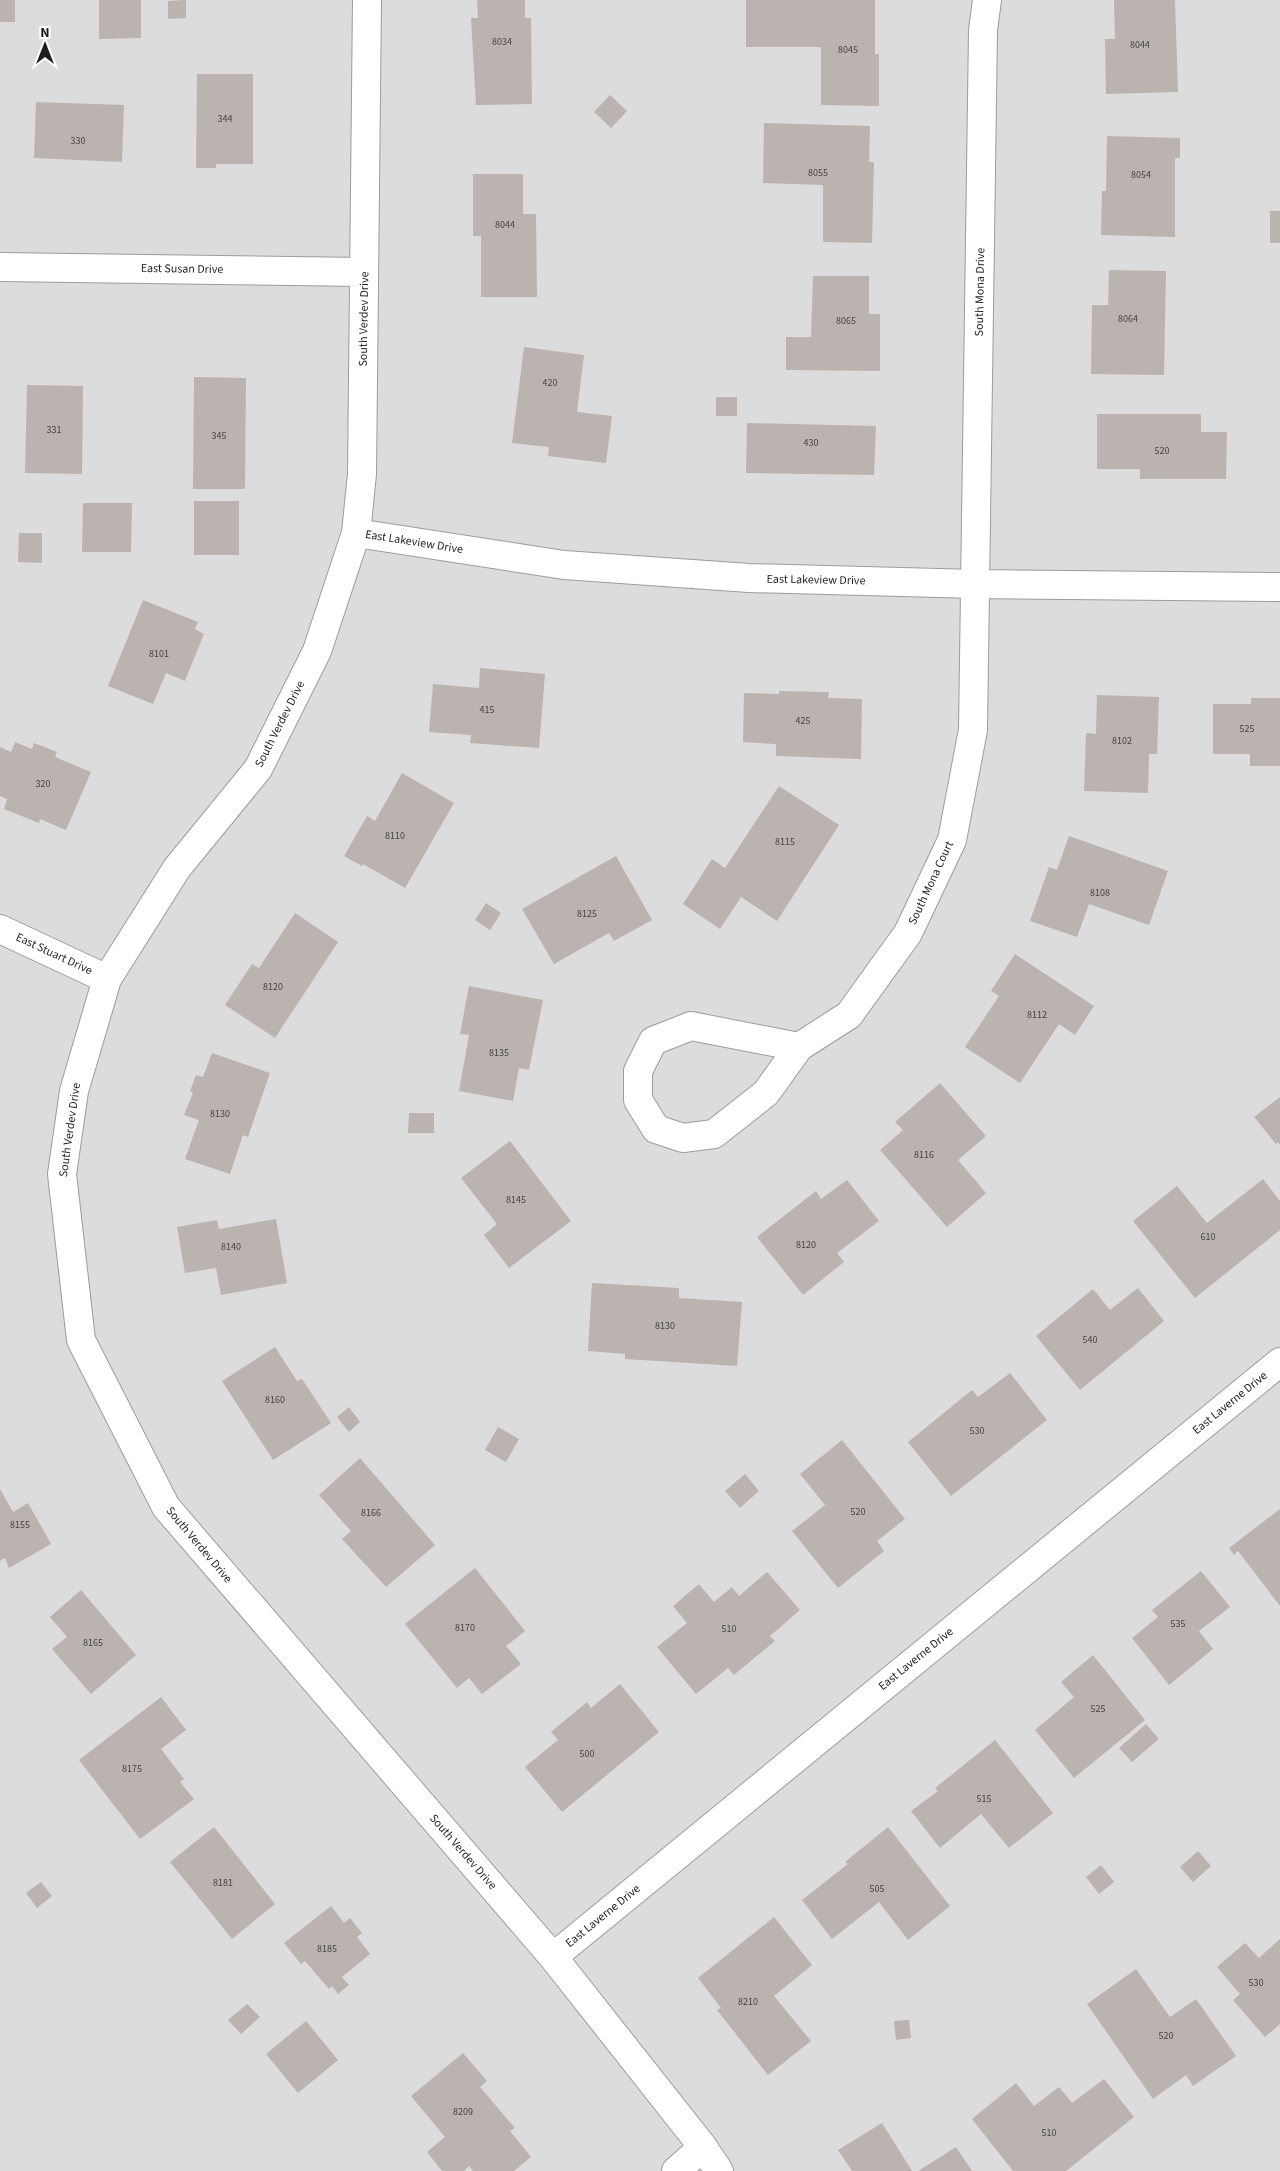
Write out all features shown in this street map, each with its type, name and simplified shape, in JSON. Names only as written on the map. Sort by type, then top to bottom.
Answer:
[{"type":"street","name":"South Verdev Drive","points":[[366,0],[362,474],[356,533],[317,651],[258,769],[177,868],[108,979],[74,1091],[62,1174],[81,1340],[166,1507],[553,1957],[703,2147],[719,2171]]},
{"type":"street","name":"South Mona Drive","points":[[976,584],[983,50],[986,0]]},
{"type":"street","name":"East Susan Drive","points":[[0,267],[364,272]]},
{"type":"street","name":"East Lakeview Drive","points":[[356,533],[564,565],[749,578],[976,584],[1280,587]]},
{"type":"street","name":"South Mona Court","points":[[799,1047],[691,1026],[653,1041],[638,1071],[638,1100],[656,1129],[683,1138],[714,1134],[766,1093],[799,1047],[848,1015],[908,933],[952,840],[973,730],[976,584]]},
{"type":"street","name":"East Stuart Drive","points":[[0,929],[108,979]]},
{"type":"street","name":"East Laverne Drive","points":[[553,1957],[1280,1362]]},
{"type":"street","points":[[676,2171],[703,2147]]},
{"type":"shaded area","points":[[0,0],[1280,0],[1280,2171],[0,2171]]},
{"type":"building","points":[[0,0],[15,0],[15,22],[0,22]]},
{"type":"building","points":[[99,0],[141,0],[141,38],[99,39]]},
{"type":"building","points":[[186,0],[186,18],[168,19],[168,1]]},
{"type":"building","points":[[477,0],[525,0],[525,18],[531,18],[532,104],[476,105],[471,18],[478,18]]},
{"type":"building","points":[[746,0],[875,0],[875,54],[879,54],[879,106],[821,105],[821,47],[746,47]]},
{"type":"building","points":[[1114,0],[1175,0],[1178,92],[1106,94],[1105,39],[1115,39]]},
{"type":"building","points":[[197,74],[253,74],[253,164],[216,164],[216,168],[196,168]]},
{"type":"building","points":[[610,95],[627,111],[611,128],[594,112]]},
{"type":"building","points":[[36,102],[124,105],[122,162],[34,158]]},
{"type":"building","points":[[764,123],[870,126],[869,162],[874,162],[872,243],[823,242],[823,185],[763,183]]},
{"type":"building","points":[[1107,136],[1180,138],[1180,158],[1175,158],[1175,237],[1101,235],[1102,191],[1106,191]]},
{"type":"building","points":[[473,174],[523,174],[523,214],[536,214],[537,297],[481,297],[481,236],[473,236]]},
{"type":"building","points":[[1270,211],[1280,211],[1280,243],[1270,243]]},
{"type":"building","points":[[1109,270],[1166,271],[1164,375],[1091,374],[1092,305],[1108,305]]},
{"type":"building","points":[[813,276],[869,276],[869,314],[880,314],[880,371],[786,370],[786,337],[811,337]]},
{"type":"building","points":[[524,347],[584,355],[577,412],[612,416],[606,463],[548,456],[549,447],[512,443]]},
{"type":"building","points":[[194,377],[246,378],[245,489],[193,489]]},
{"type":"building","points":[[27,385],[83,386],[82,474],[25,473]]},
{"type":"building","points":[[716,397],[737,397],[737,416],[716,416]]},
{"type":"building","points":[[1097,414],[1201,414],[1201,432],[1227,432],[1226,479],[1140,479],[1140,469],[1097,469]]},
{"type":"building","points":[[747,423],[876,426],[874,475],[746,473]]},
{"type":"building","points":[[194,501],[239,501],[239,555],[194,555]]},
{"type":"building","points":[[83,503],[132,503],[131,552],[82,552]]},
{"type":"building","points":[[19,533],[42,533],[42,563],[18,562]]},
{"type":"building","points":[[143,600],[198,622],[195,629],[204,634],[185,681],[166,673],[153,704],[108,686]]},
{"type":"building","points":[[480,668],[545,674],[539,748],[470,743],[471,735],[429,732],[433,684],[479,688]]},
{"type":"building","points":[[779,691],[829,692],[828,698],[862,699],[861,759],[776,756],[776,744],[743,742],[744,693],[779,694]]},
{"type":"building","points":[[1097,695],[1159,697],[1157,754],[1149,754],[1148,793],[1084,791],[1086,733],[1096,734]]},
{"type":"building","points":[[1251,698],[1280,698],[1280,766],[1250,766],[1250,754],[1213,754],[1213,704],[1251,704]]},
{"type":"building","points":[[15,742],[32,749],[34,743],[57,752],[55,757],[91,772],[66,830],[40,819],[39,823],[4,809],[7,799],[0,796],[0,747],[11,752]]},
{"type":"building","points":[[402,773],[454,803],[405,888],[363,864],[362,866],[344,856],[367,816],[375,821]]},
{"type":"building","points":[[779,786],[839,825],[777,921],[741,897],[720,929],[683,904],[712,859],[725,868]]},
{"type":"building","points":[[1069,836],[1168,871],[1149,925],[1089,904],[1077,937],[1030,921],[1049,867],[1057,870]]},
{"type":"building","points":[[616,856],[652,920],[614,941],[609,933],[554,964],[522,909]]},
{"type":"building","points":[[486,903],[501,913],[490,930],[475,920]]},
{"type":"building","points":[[295,913],[338,942],[275,1038],[225,1005],[252,964],[259,968]]},
{"type":"building","points":[[1015,954],[1094,1006],[1075,1035],[1059,1024],[1020,1083],[965,1047],[999,996],[991,991]]},
{"type":"building","points":[[469,986],[543,1000],[529,1070],[519,1068],[513,1101],[459,1091],[469,1035],[460,1034]]},
{"type":"building","points":[[212,1053],[270,1073],[248,1137],[243,1135],[230,1174],[185,1159],[199,1120],[184,1115],[193,1093],[190,1091],[196,1075],[203,1077]]},
{"type":"building","points":[[940,1083],[986,1136],[958,1160],[986,1193],[947,1227],[880,1150],[903,1130],[895,1122]]},
{"type":"building","points":[[1280,1097],[1280,1145],[1278,1142],[1276,1144],[1254,1117]]},
{"type":"building","points":[[409,1113],[434,1113],[434,1133],[408,1133]]},
{"type":"building","points":[[510,1141],[571,1221],[509,1268],[484,1235],[497,1224],[461,1178]]},
{"type":"building","points":[[1263,1179],[1280,1201],[1280,1230],[1195,1298],[1133,1221],[1177,1186],[1207,1223]]},
{"type":"building","points":[[847,1180],[879,1221],[837,1253],[844,1262],[803,1295],[757,1237],[816,1191],[821,1199]]},
{"type":"building","points":[[276,1219],[287,1283],[221,1295],[216,1268],[185,1273],[177,1227],[217,1220],[219,1229]]},
{"type":"building","points":[[592,1283],[679,1288],[679,1298],[742,1302],[737,1366],[625,1359],[625,1354],[588,1351]]},
{"type":"building","points":[[1138,1288],[1164,1321],[1080,1390],[1036,1336],[1093,1289],[1110,1310]]},
{"type":"building","points":[[275,1347],[297,1381],[302,1379],[331,1423],[273,1460],[222,1381]]},
{"type":"building","points":[[1010,1373],[1047,1420],[951,1496],[908,1442],[972,1390],[978,1397]]},
{"type":"building","points":[[349,1407],[360,1422],[349,1432],[337,1417]]},
{"type":"building","points":[[498,1427],[519,1439],[506,1462],[485,1450]]},
{"type":"building","points":[[842,1440],[905,1519],[877,1541],[884,1551],[838,1588],[792,1531],[825,1505],[800,1474]]},
{"type":"building","points":[[360,1458],[435,1545],[386,1587],[342,1539],[351,1531],[319,1495]]},
{"type":"building","points":[[745,1474],[759,1491],[740,1508],[725,1491]]},
{"type":"building","points":[[0,1489],[13,1512],[28,1503],[51,1544],[9,1568],[5,1558],[0,1561]]},
{"type":"building","points":[[1280,1509],[1280,1606],[1238,1551],[1234,1555],[1229,1548]]},
{"type":"building","points":[[475,1568],[525,1631],[506,1646],[521,1664],[482,1694],[469,1678],[457,1688],[405,1624]]},
{"type":"building","points":[[1201,1571],[1230,1607],[1199,1631],[1213,1649],[1169,1685],[1132,1638],[1158,1617],[1152,1610]]},
{"type":"building","points":[[767,1572],[800,1610],[770,1636],[775,1641],[734,1675],[728,1668],[696,1694],[657,1647],[687,1623],[673,1606],[699,1584],[714,1602],[732,1587],[739,1596]]},
{"type":"building","points":[[81,1590],[136,1655],[91,1694],[52,1649],[67,1637],[50,1617]]},
{"type":"building","points":[[1093,1655],[1145,1720],[1074,1778],[1035,1730],[1074,1697],[1061,1682]]},
{"type":"building","points":[[620,1684],[659,1732],[562,1812],[525,1767],[558,1740],[551,1732],[587,1702],[591,1708]]},
{"type":"building","points":[[161,1697],[186,1730],[161,1749],[184,1779],[180,1782],[194,1799],[140,1839],[79,1760]]},
{"type":"building","points":[[1146,1724],[1159,1739],[1132,1762],[1119,1748]]},
{"type":"building","points":[[995,1740],[1053,1813],[1009,1848],[981,1814],[940,1848],[911,1811],[938,1791],[935,1788]]},
{"type":"building","points":[[214,1827],[275,1904],[232,1939],[170,1862]]},
{"type":"building","points":[[888,1827],[950,1906],[908,1940],[879,1902],[832,1939],[802,1900],[848,1864],[845,1862]]},
{"type":"building","points":[[1198,1851],[1211,1866],[1193,1882],[1180,1867]]},
{"type":"building","points":[[1101,1865],[1114,1882],[1099,1894],[1086,1877]]},
{"type":"building","points":[[41,1882],[52,1896],[37,1908],[26,1893]]},
{"type":"building","points":[[331,1906],[344,1923],[350,1918],[362,1933],[357,1937],[370,1954],[342,1977],[349,1985],[338,1994],[332,1986],[329,1989],[305,1961],[301,1964],[284,1943]]},
{"type":"building","points":[[774,1917],[812,1965],[774,1996],[811,2041],[768,2075],[717,2010],[721,2008],[698,1978]]},
{"type":"building","points":[[1280,1939],[1280,2024],[1265,2037],[1233,2000],[1240,1994],[1217,1967],[1245,1943],[1259,1958]]},
{"type":"building","points":[[1136,1969],[1170,2017],[1196,1999],[1236,2056],[1193,2086],[1186,2075],[1153,2099],[1087,2004]]},
{"type":"building","points":[[247,2004],[260,2017],[241,2034],[228,2020]]},
{"type":"building","points":[[909,2020],[911,2038],[896,2040],[894,2021]]},
{"type":"building","points":[[306,2021],[338,2060],[298,2093],[266,2054]]},
{"type":"building","points":[[463,2053],[487,2081],[480,2087],[515,2128],[510,2131],[531,2157],[514,2171],[473,2171],[469,2166],[464,2171],[442,2171],[427,2152],[445,2137],[411,2096]]},
{"type":"building","points":[[1104,2079],[1134,2117],[1066,2171],[1013,2171],[972,2119],[1016,2083],[1034,2106],[1059,2087],[1072,2103]]},
{"type":"building","points":[[882,2123],[912,2171],[852,2171],[838,2150]]},
{"type":"building","points":[[956,2147],[972,2171],[918,2171]]}]
